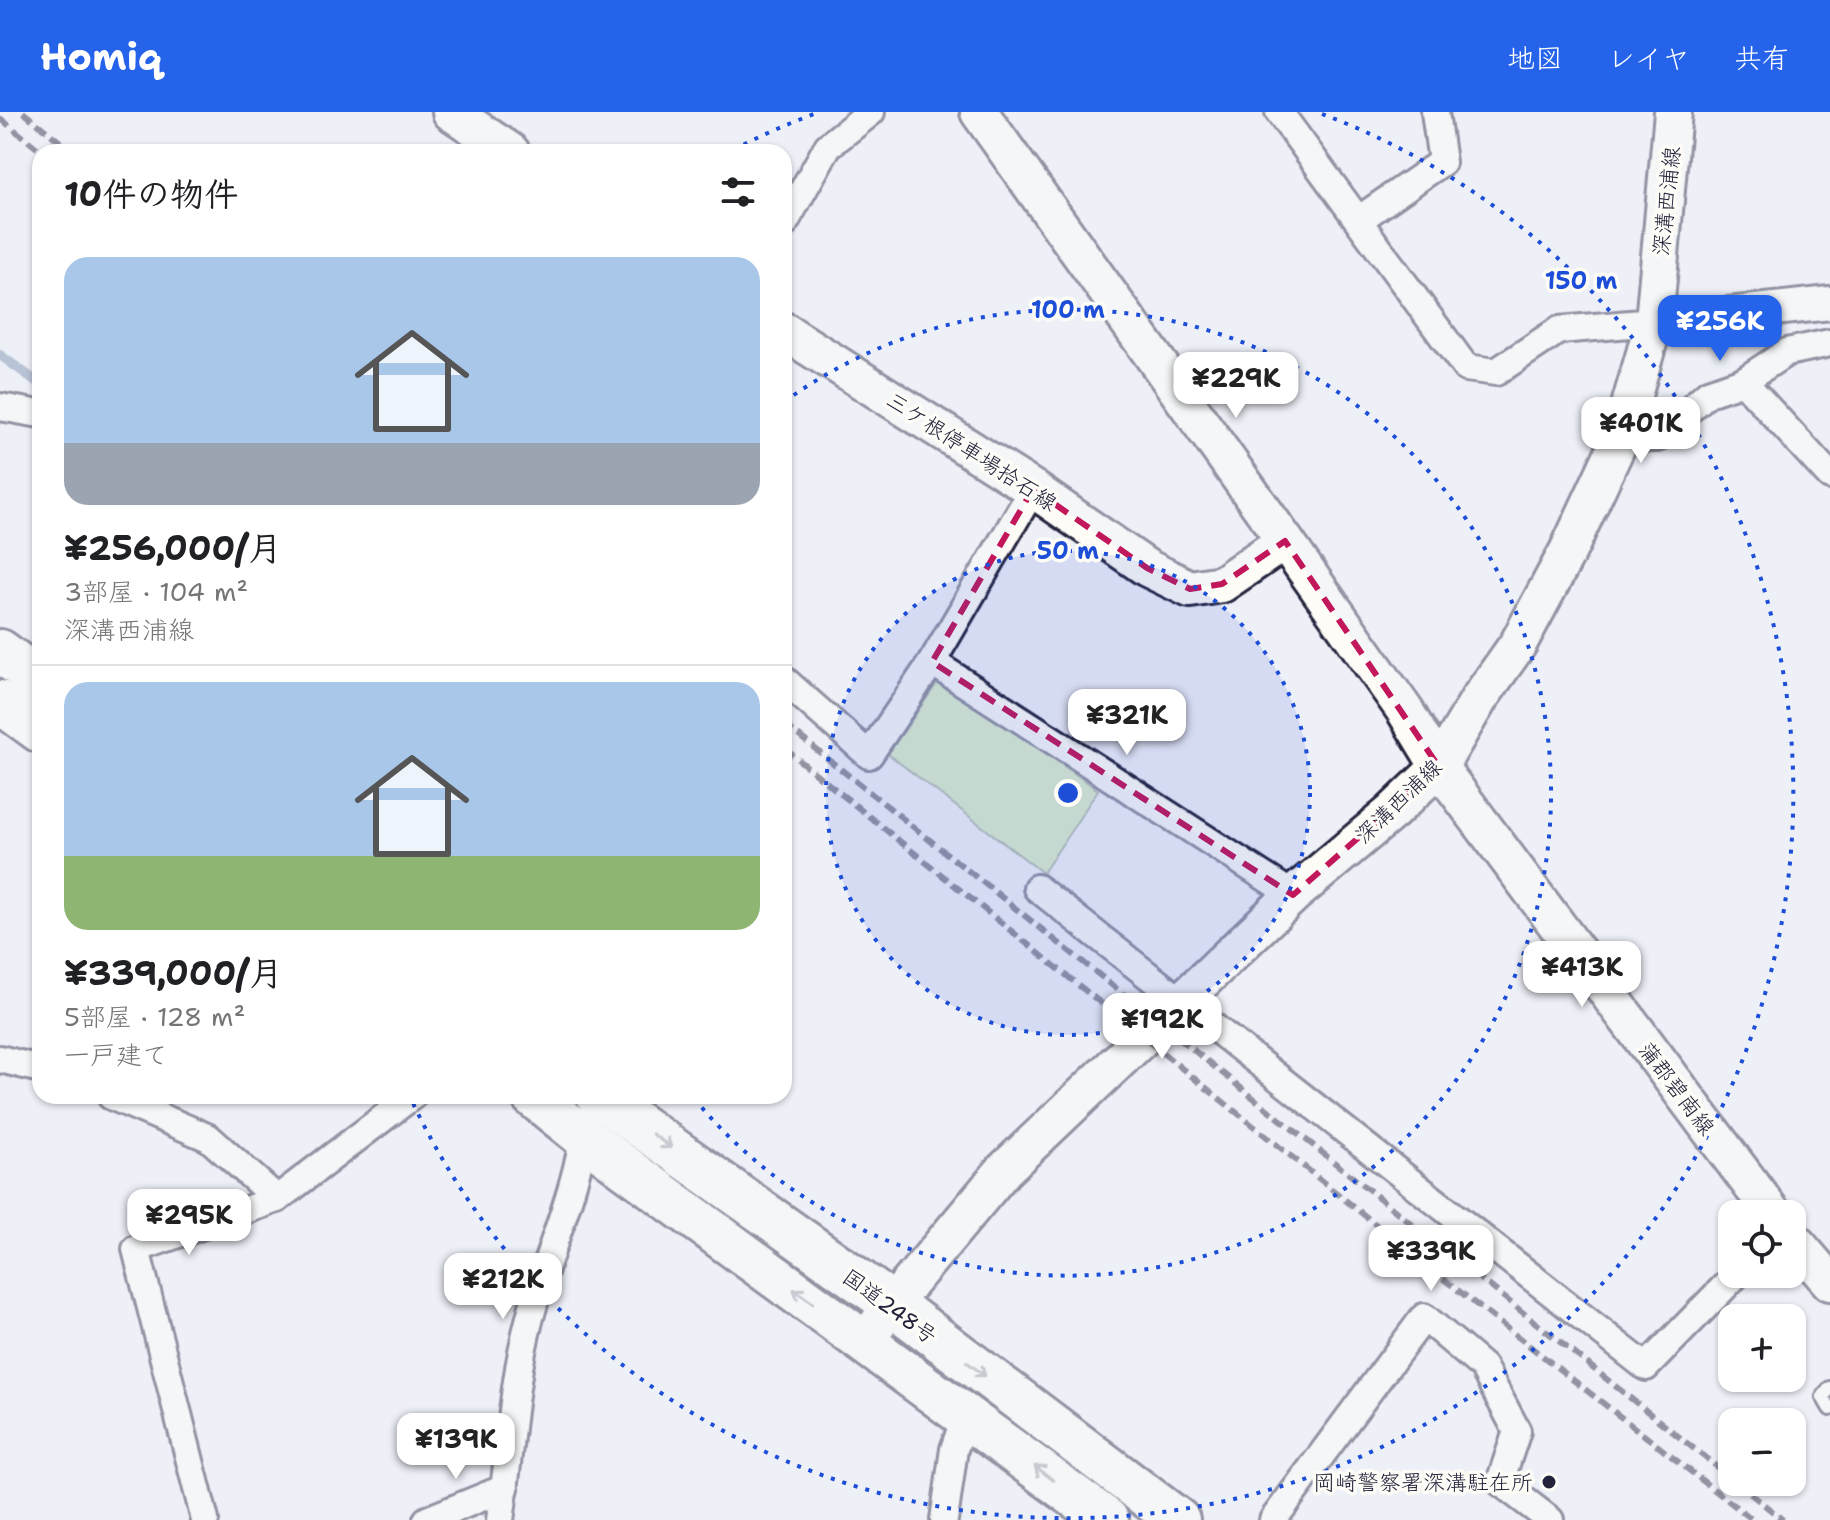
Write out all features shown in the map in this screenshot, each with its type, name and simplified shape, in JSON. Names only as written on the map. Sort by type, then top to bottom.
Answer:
[{"type":"highway","points":[[0,651],[32,674]]},
{"type":"highway","points":[[0,702],[32,725]]},
{"type":"highway","name":"国道248号","points":[[543,1104],[1107,1520]]},
{"type":"highway","name":"国道248号","points":[[609,1104],[892,1304],[1178,1520]]},
{"type":"main road","points":[[451,112],[499,144]]},
{"type":"main road","points":[[979,112],[1405,711],[1439,767]]},
{"type":"main road","name":"深溝西浦線","points":[[865,1342],[892,1304],[1004,1170],[1293,895],[1392,812],[1439,767],[1479,699],[1518,644],[1568,551],[1621,437],[1654,322],[1673,112]]},
{"type":"main road","name":"三ケ根停車場拾石線","points":[[792,336],[1033,489],[1147,568],[1190,589],[1222,584],[1285,541]]},
{"type":"main road","name":"蒲郡碧南線","points":[[1439,767],[1763,1200]]},
{"type":"main road","points":[[1806,1254],[1830,1282]]},
{"type":"street","points":[[792,210],[828,146],[871,112]]},
{"type":"street","points":[[1279,112],[1466,368],[1496,372],[1559,330],[1830,303]]},
{"type":"street","points":[[1360,219],[1442,162],[1435,112]]},
{"type":"street","points":[[1621,437],[1657,438],[1708,393],[1743,381],[1787,352],[1830,343]]},
{"type":"street","points":[[1743,381],[1830,476]]},
{"type":"street","points":[[0,407],[32,413]]},
{"type":"street","points":[[792,687],[869,755],[932,662],[1033,489]]},
{"type":"street","points":[[932,662],[1262,872],[1293,895]]},
{"type":"street","points":[[1037,888],[1646,1367],[1723,1288]]},
{"type":"street","points":[[0,1059],[32,1067]]},
{"type":"street","points":[[130,1104],[209,1138],[277,1199]]},
{"type":"street","points":[[205,1520],[136,1249],[277,1199],[402,1104]]},
{"type":"street","points":[[500,1520],[514,1400],[529,1322],[574,1181],[588,1104]]},
{"type":"street","points":[[1273,1520],[1424,1317],[1483,1367],[1517,1431],[1500,1482],[1550,1520]]},
{"type":"street","points":[[944,1520],[954,1449],[966,1415]]},
{"type":"street","points":[[427,1520],[505,1488]]},
{"type":"lane","points":[[1830,1388],[1823,1397],[1830,1409]]},
{"type":"highlighted area","points":[[1033,489],[1147,568],[1190,589],[1222,584],[1285,541],[1439,767],[1293,895],[932,662]]},
{"type":"green space","points":[[940,679],[1098,790],[1043,873],[888,754]]},
{"type":"waterway","points":[[0,355],[32,378]]},
{"type":"railway","points":[[23,112],[63,144]]},
{"type":"railway","points":[[0,118],[32,144]]},
{"type":"railway","points":[[792,730],[1718,1468]]},
{"type":"railway","points":[[792,754],[1441,1277],[1753,1520]]},
{"type":"railway","points":[[1753,1496],[1783,1520]]},
{"type":"place","name":"岡崎警察署深溝駐在所","points":[[1549,1482]]}]
